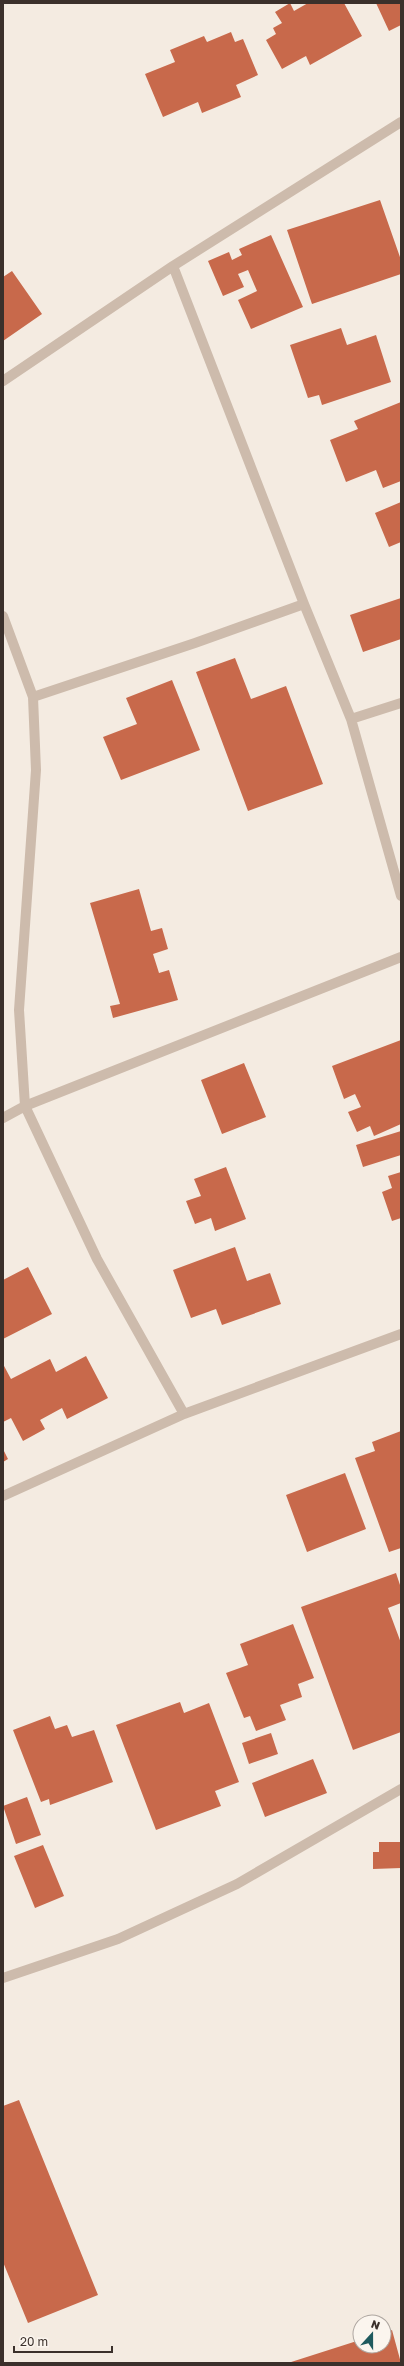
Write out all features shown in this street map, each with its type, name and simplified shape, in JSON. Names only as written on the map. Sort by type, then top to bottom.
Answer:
[{"type":"street","points":[[3,381],[173,266],[401,122]]},
{"type":"street","points":[[173,266],[304,604],[351,719],[401,896]]},
{"type":"street","points":[[33,697],[195,643],[304,604]]},
{"type":"street","points":[[3,616],[33,697],[36,770],[19,1010],[25,1106],[97,1259],[184,1414]]},
{"type":"street","points":[[351,719],[401,703]]},
{"type":"street","points":[[3,1118],[25,1106],[401,957]]},
{"type":"street","points":[[3,1496],[184,1414],[401,1334]]},
{"type":"street","points":[[3,1978],[118,1939],[237,1884],[401,1789]]},
{"type":"building","points":[[290,3],[294,11],[308,3],[344,3],[362,36],[310,65],[306,56],[282,69],[266,40],[276,34],[273,28],[282,23],[275,12]]},
{"type":"building","points":[[376,3],[401,3],[401,25],[389,31]]},
{"type":"building","points":[[231,32],[235,42],[243,39],[258,75],[236,85],[241,97],[202,113],[198,102],[163,117],[145,74],[175,62],[170,50],[204,36],[207,42]]},
{"type":"building","points":[[380,200],[401,260],[401,274],[312,304],[287,230]]},
{"type":"building","points":[[271,235],[303,307],[251,329],[238,300],[257,291],[248,270],[238,274],[244,287],[223,296],[208,261],[229,252],[232,260],[242,255],[239,249]]},
{"type":"building","points":[[12,271],[42,314],[3,341],[3,277]]},
{"type":"building","points":[[341,328],[347,345],[376,335],[391,382],[322,405],[319,395],[308,398],[290,345]]},
{"type":"building","points":[[401,402],[401,481],[383,488],[376,470],[346,482],[330,440],[358,429],[354,421]]},
{"type":"building","points":[[401,502],[401,542],[389,547],[375,513]]},
{"type":"building","points":[[401,598],[401,639],[363,652],[350,615]]},
{"type":"building","points":[[235,658],[251,699],[286,686],[323,784],[248,811],[196,672]]},
{"type":"building","points":[[172,680],[200,750],[121,780],[103,737],[137,724],[126,698]]},
{"type":"building","points":[[139,889],[151,931],[162,928],[168,949],[153,954],[159,973],[169,970],[178,1000],[113,1018],[110,1006],[120,1004],[90,903]]},
{"type":"building","points":[[401,1040],[401,1124],[374,1136],[370,1126],[357,1132],[348,1112],[361,1107],[355,1094],[344,1099],[332,1066]]},
{"type":"building","points":[[244,1063],[266,1117],[222,1134],[201,1080]]},
{"type":"building","points":[[401,1131],[401,1155],[363,1167],[356,1145]]},
{"type":"building","points":[[226,1167],[246,1219],[215,1231],[211,1218],[195,1224],[186,1201],[201,1196],[194,1179]]},
{"type":"building","points":[[401,1172],[401,1218],[392,1221],[382,1192],[392,1188],[388,1176]]},
{"type":"building","points":[[235,1247],[247,1281],[270,1273],[281,1304],[222,1325],[216,1309],[191,1318],[173,1270]]},
{"type":"building","points":[[28,1267],[52,1314],[3,1339],[3,1280]]},
{"type":"building","points":[[86,1356],[108,1398],[67,1419],[62,1408],[40,1420],[45,1429],[23,1441],[11,1418],[3,1422],[3,1364],[11,1379],[50,1359],[56,1372]]},
{"type":"building","points":[[401,1431],[401,1548],[389,1552],[355,1458],[375,1451],[372,1442]]},
{"type":"building","points":[[3,1449],[8,1459],[3,1462]]},
{"type":"building","points":[[345,1473],[366,1529],[307,1552],[286,1495]]},
{"type":"building","points":[[396,1573],[401,1588],[401,1603],[388,1608],[401,1643],[401,1732],[353,1750],[301,1607]]},
{"type":"building","points":[[293,1624],[314,1678],[298,1684],[302,1697],[280,1705],[286,1720],[256,1731],[250,1716],[244,1718],[226,1673],[248,1665],[240,1644]]},
{"type":"building","points":[[180,1702],[184,1713],[209,1703],[239,1782],[215,1791],[221,1806],[156,1830],[116,1725]]},
{"type":"building","points":[[50,1716],[55,1729],[67,1725],[72,1737],[94,1730],[113,1782],[50,1805],[49,1799],[41,1802],[13,1730]]},
{"type":"building","points":[[271,1733],[278,1754],[249,1764],[242,1743]]},
{"type":"building","points":[[313,1759],[327,1793],[265,1817],[252,1783]]},
{"type":"building","points":[[27,1797],[41,1835],[16,1844],[3,1806]]},
{"type":"building","points":[[379,1842],[401,1842],[401,1868],[373,1869],[373,1852],[379,1852]]},
{"type":"building","points":[[43,1845],[64,1896],[35,1908],[14,1856]]},
{"type":"building","points":[[19,2100],[98,2295],[28,2323],[3,2262],[3,2106]]},
{"type":"building","points":[[392,2330],[401,2363],[288,2363],[352,2343],[352,2354],[392,2354]]}]
